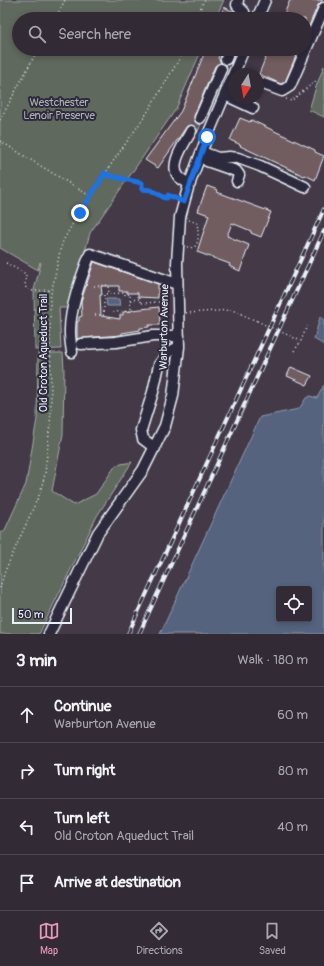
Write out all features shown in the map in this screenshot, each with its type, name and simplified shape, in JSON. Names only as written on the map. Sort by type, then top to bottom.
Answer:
[{"type":"street","points":[[238,0],[237,5],[244,12]]},
{"type":"street","points":[[260,12],[265,0]]},
{"type":"street","points":[[312,36],[324,8]]},
{"type":"street","name":"Warburton Avenue","points":[[238,68],[242,56]]},
{"type":"street","points":[[264,84],[282,91],[290,86],[303,56]]},
{"type":"street","points":[[200,118],[222,69]]},
{"type":"street","name":"Warburton Avenue","points":[[49,634],[98,533],[143,470],[165,426],[173,396],[179,341],[175,318],[177,240],[180,217],[200,155],[228,89]]},
{"type":"street","points":[[225,95],[254,108]]},
{"type":"street","points":[[190,184],[180,178],[176,173],[175,164],[191,131]]},
{"type":"street","points":[[200,155],[236,171],[239,175],[237,181]]},
{"type":"street","points":[[200,155],[218,158],[238,158],[260,166],[305,187]]},
{"type":"street","points":[[72,352],[69,332],[72,311],[90,254],[177,284]]},
{"type":"street","points":[[81,344],[116,342],[153,336],[179,341]]},
{"type":"street","points":[[154,448],[143,439],[141,430],[153,392],[159,366],[168,352],[179,341]]},
{"type":"path","points":[[59,12],[65,0]]},
{"type":"path","points":[[199,12],[204,0]]},
{"type":"path","points":[[0,120],[34,56]]},
{"type":"path","name":"Old Croton Aqueduct Trail","points":[[0,588],[5,572],[40,493],[45,474],[51,413],[49,314],[51,290],[64,240],[105,173],[145,116],[181,56]]},
{"type":"path","points":[[281,97],[291,102],[316,80]]},
{"type":"path","points":[[0,141],[90,196]]},
{"type":"path","points":[[105,173],[110,176],[142,183],[142,189],[151,190],[165,198],[167,198],[168,195],[184,202]]},
{"type":"path","points":[[185,248],[194,247],[197,244],[198,232],[197,223],[187,220]]},
{"type":"path","points":[[6,263],[26,274],[25,286],[30,291],[51,290]]},
{"type":"path","points":[[94,286],[108,285],[109,294]]},
{"type":"path","points":[[95,315],[104,314],[104,294],[130,294],[131,311],[112,312]]},
{"type":"path","points":[[130,300],[140,299],[140,303],[161,302],[167,322],[175,318],[232,310],[301,341]]},
{"type":"path","points":[[294,351],[301,341],[307,326]]},
{"type":"green space","name":"Westchester Lenoir Preserve","points":[[0,0],[224,0],[218,12],[12,12],[12,56],[199,56],[176,109],[90,233],[78,277],[75,276],[71,308],[59,308],[61,349],[35,350],[34,290],[41,263],[40,262],[38,270],[0,248]]},
{"type":"green space","points":[[324,66],[324,117],[309,110]]},
{"type":"green space","points":[[38,353],[63,353],[63,434],[52,491],[74,505],[96,494],[116,465],[132,462],[97,516],[39,634],[0,634],[0,532],[4,532],[26,484],[37,419]]},
{"type":"water","points":[[106,299],[119,299],[120,306],[107,306]]},
{"type":"water","points":[[320,317],[324,319],[324,345],[314,339]]},
{"type":"water","points":[[324,385],[324,634],[160,634],[260,417],[299,409],[306,398],[310,396],[317,398]]},
{"type":"building","points":[[290,0],[323,0],[318,5],[312,19],[312,12],[285,12]]},
{"type":"building","points":[[224,7],[234,12],[222,12]]},
{"type":"building","points":[[203,56],[219,56],[218,58],[221,63],[215,66],[194,116],[195,122],[201,124],[197,133],[197,128],[191,125],[187,126],[158,168],[145,160],[181,111]]},
{"type":"building","points":[[266,56],[296,56],[285,82],[281,84],[264,76],[264,68],[261,68]]},
{"type":"building","points":[[240,118],[250,122],[251,120],[315,150],[315,152],[324,156],[315,180],[230,140]]},
{"type":"building","points":[[207,186],[218,190],[217,192],[271,212],[261,237],[232,223],[227,236],[249,245],[240,271],[229,266],[230,264],[197,252],[209,215],[198,211]]},
{"type":"building","points":[[94,262],[158,284],[158,298],[138,297],[138,293],[119,291],[119,286],[101,286],[101,316],[120,319],[120,315],[123,315],[123,312],[159,307],[160,325],[149,325],[149,327],[140,328],[140,330],[122,333],[122,335],[77,339],[77,322],[79,321],[79,317],[82,316],[81,301]]},
{"type":"building","points":[[291,367],[312,376],[307,385],[287,376]]},
{"type":"tunnel","points":[[191,131],[200,118]]},
{"type":"railway","points":[[128,634],[324,209]]},
{"type":"railway","points":[[139,634],[324,231]]},
{"type":"route","points":[[80,213],[105,173],[110,176],[142,183],[142,189],[151,190],[165,198],[167,198],[168,195],[184,202],[207,137]]}]
